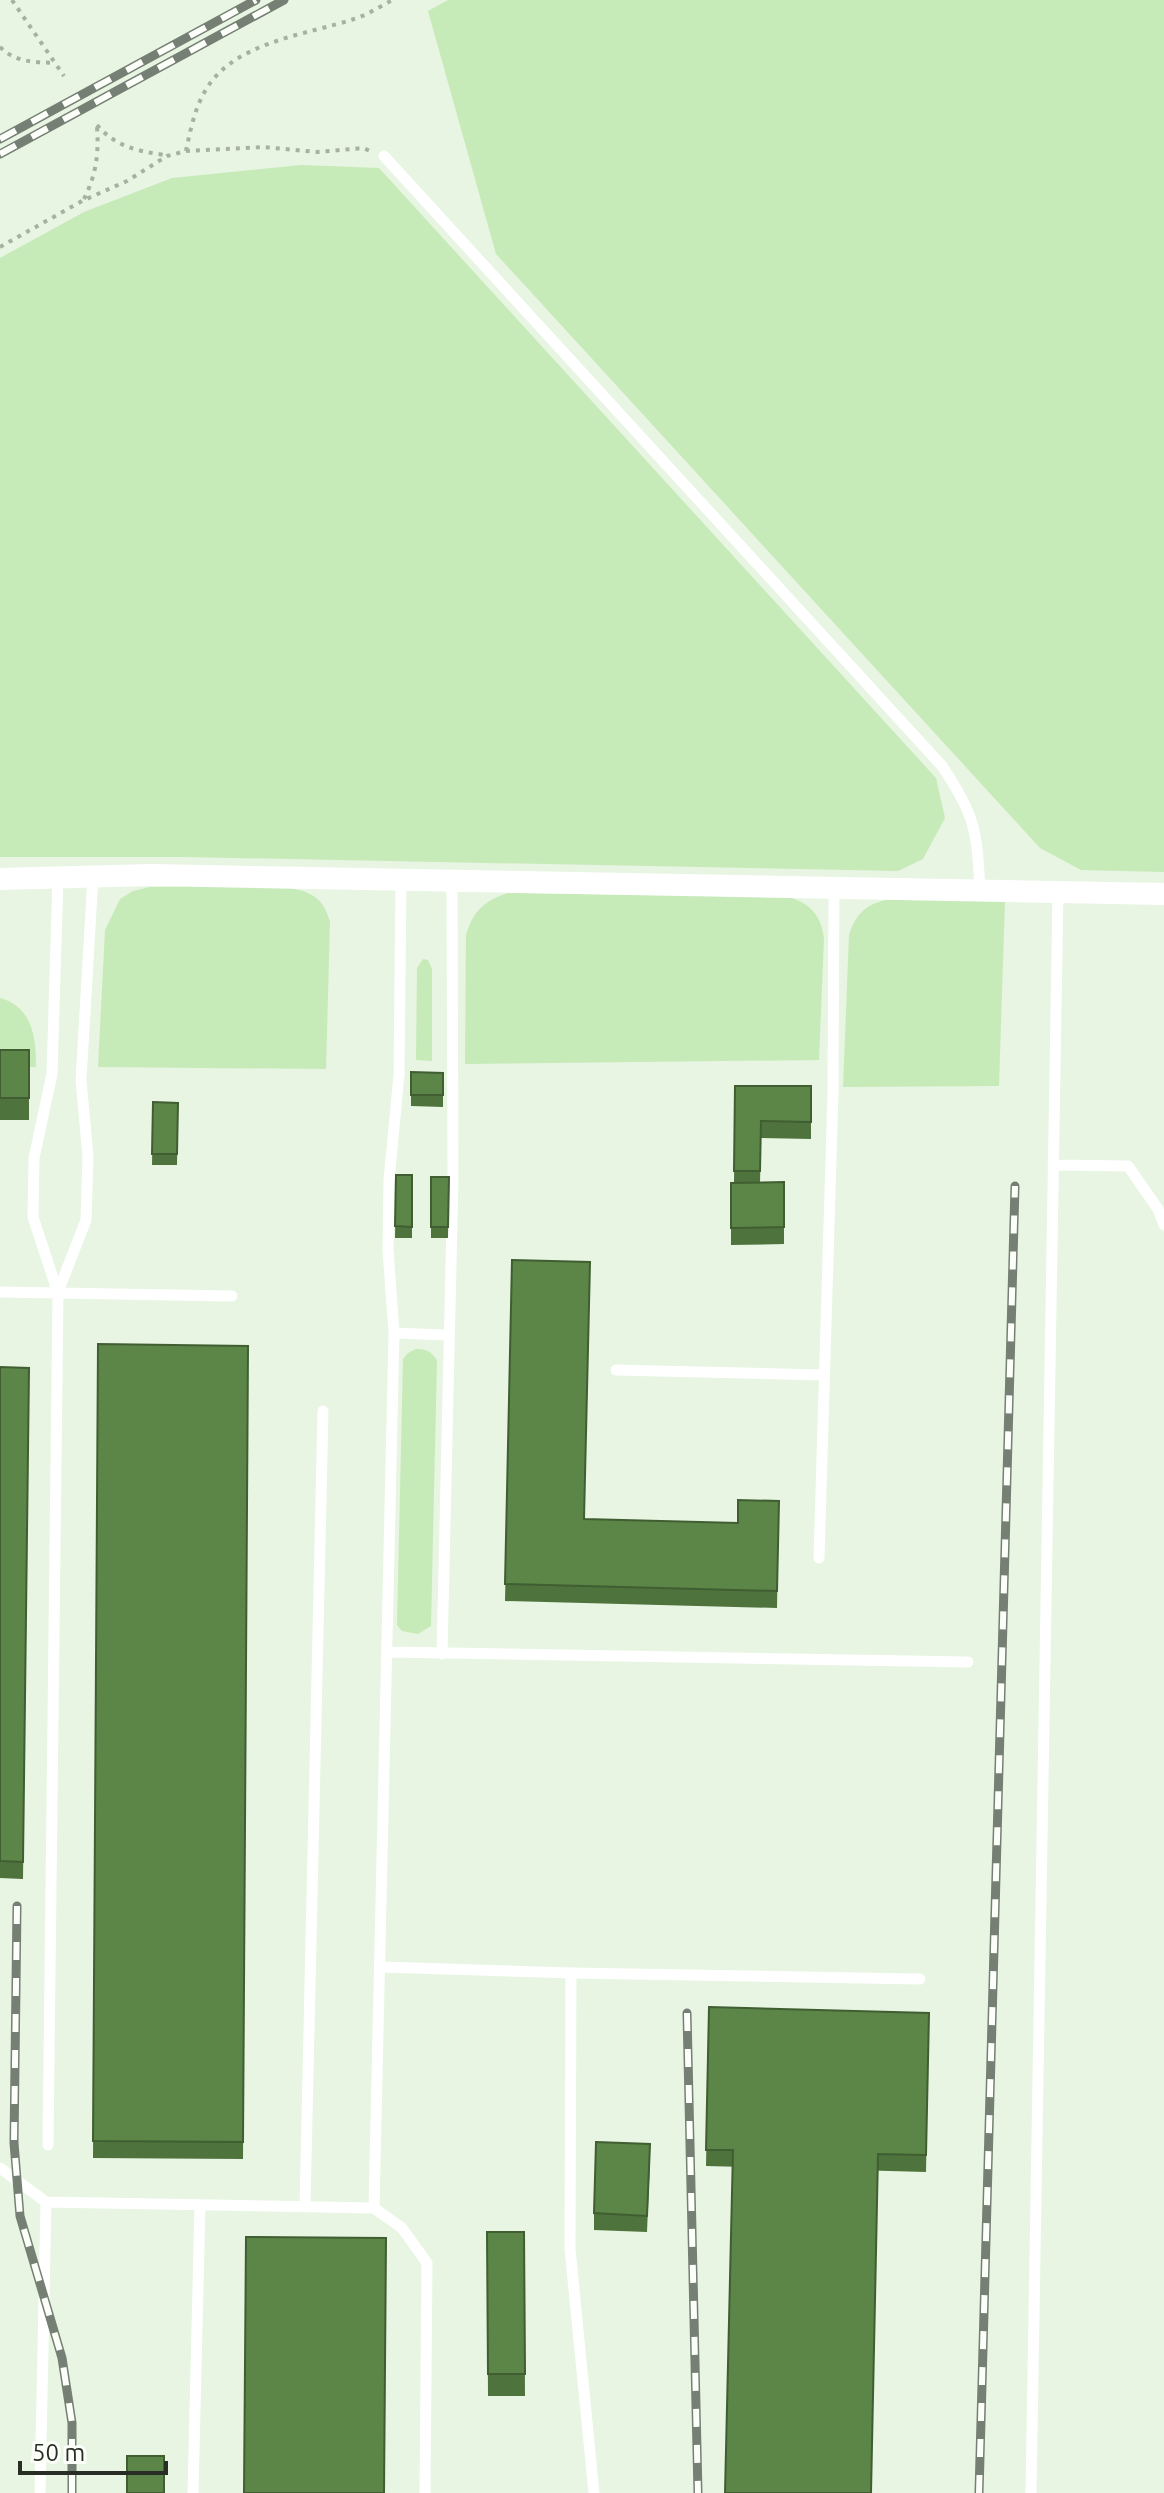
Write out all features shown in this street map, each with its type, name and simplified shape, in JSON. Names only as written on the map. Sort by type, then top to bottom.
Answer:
[{"type":"street","points":[[0,879],[151,875],[1164,894]]},
{"type":"lane","points":[[384,156],[942,766],[970,813],[977,835],[980,891]]},
{"type":"lane","points":[[58,1293],[86,1220],[88,1157],[81,1080],[93,877]]},
{"type":"lane","points":[[48,2145],[58,1293],[33,1217],[34,1158],[52,1074],[58,878]]},
{"type":"lane","points":[[374,2208],[394,1333],[388,1250],[389,1180],[399,1075],[401,882]]},
{"type":"lane","points":[[442,1654],[453,1179],[452,883]]},
{"type":"lane","points":[[819,1558],[833,1092],[834,887]]},
{"type":"lane","points":[[1031,2493],[1058,893]]},
{"type":"lane","points":[[1053,1165],[1128,1166],[1158,1209],[1164,1225]]},
{"type":"lane","points":[[0,1292],[232,1296]]},
{"type":"lane","points":[[394,1333],[447,1335]]},
{"type":"lane","points":[[616,1370],[823,1375]]},
{"type":"lane","points":[[305,2206],[323,1411]]},
{"type":"lane","points":[[387,1652],[968,1662]]},
{"type":"lane","points":[[380,1967],[920,1979]]},
{"type":"lane","points":[[571,1973],[570,2249],[594,2493]]},
{"type":"lane","points":[[0,2168],[46,2202],[374,2208],[402,2228],[427,2263],[425,2493]]},
{"type":"lane","points":[[40,2493],[46,2202]]},
{"type":"lane","points":[[193,2493],[200,2205]]},
{"type":"path","points":[[12,0],[64,76]]},
{"type":"path","points":[[186,151],[192,124],[205,91],[227,67],[261,47],[295,34],[357,19],[393,0]]},
{"type":"path","points":[[0,47],[9,56],[25,62],[56,63]]},
{"type":"path","points":[[82,201],[93,180],[98,161],[97,125],[109,139],[134,151],[167,156]]},
{"type":"path","points":[[0,247],[82,201],[127,181],[167,156],[186,151],[263,147],[317,152],[363,148],[384,156]]},
{"type":"green space","points":[[448,0],[1164,0],[1164,872],[1081,870],[1040,848],[496,254],[428,11]]},
{"type":"green space","points":[[301,165],[379,168],[936,778],[945,818],[923,859],[898,871],[184,857],[0,857],[0,258],[84,212],[172,178]]},
{"type":"green space","points":[[150,887],[278,887],[308,893],[320,901],[330,922],[326,1069],[98,1067],[105,930],[120,899],[133,891]]},
{"type":"green space","points":[[508,893],[788,897],[802,903],[817,917],[824,938],[819,1060],[465,1064],[466,935],[472,919],[481,908]]},
{"type":"green space","points":[[891,899],[1005,901],[999,1086],[843,1087],[849,935],[864,910]]},
{"type":"green space","points":[[423,959],[428,960],[432,969],[432,1061],[416,1060],[417,968]]},
{"type":"green space","points":[[0,998],[20,1008],[26,1016],[35,1045],[36,1067],[0,1067]]},
{"type":"green space","points":[[416,1349],[428,1351],[437,1360],[431,1626],[418,1634],[402,1631],[397,1625],[403,1359]]},
{"type":"building","points":[[0,1050],[29,1050],[29,1098],[0,1098]]},
{"type":"building","points":[[411,1072],[443,1073],[443,1095],[411,1095]]},
{"type":"building","points":[[735,1086],[811,1086],[811,1122],[761,1121],[760,1171],[734,1171]]},
{"type":"building","points":[[153,1102],[178,1103],[177,1154],[152,1154]]},
{"type":"building","points":[[396,1175],[412,1175],[412,1227],[395,1226]]},
{"type":"building","points":[[431,1177],[449,1177],[448,1227],[431,1227]]},
{"type":"building","points":[[784,1182],[784,1227],[731,1228],[731,1183]]},
{"type":"building","points":[[512,1260],[590,1262],[584,1519],[738,1523],[738,1500],[779,1501],[777,1591],[505,1584]]},
{"type":"building","points":[[98,1344],[248,1346],[243,2142],[93,2141]]},
{"type":"building","points":[[0,1367],[29,1368],[23,1862],[0,1861]]},
{"type":"building","points":[[709,2007],[929,2013],[926,2155],[878,2154],[871,2493],[725,2493],[733,2150],[706,2150]]},
{"type":"building","points":[[596,2142],[650,2144],[647,2216],[594,2213]]},
{"type":"building","points":[[487,2232],[524,2232],[525,2374],[488,2374]]},
{"type":"building","points":[[246,2237],[386,2238],[384,2493],[244,2493]]},
{"type":"building","points":[[127,2456],[164,2456],[164,2493],[127,2493]]},
{"type":"railway","points":[[0,139],[256,0]]},
{"type":"railway","points":[[0,154],[284,0]]},
{"type":"railway","points":[[979,2493],[1015,1186]]},
{"type":"railway","points":[[17,1906],[14,2143],[20,2216],[62,2358],[72,2423],[72,2493]]},
{"type":"railway","points":[[687,2013],[698,2493]]}]
